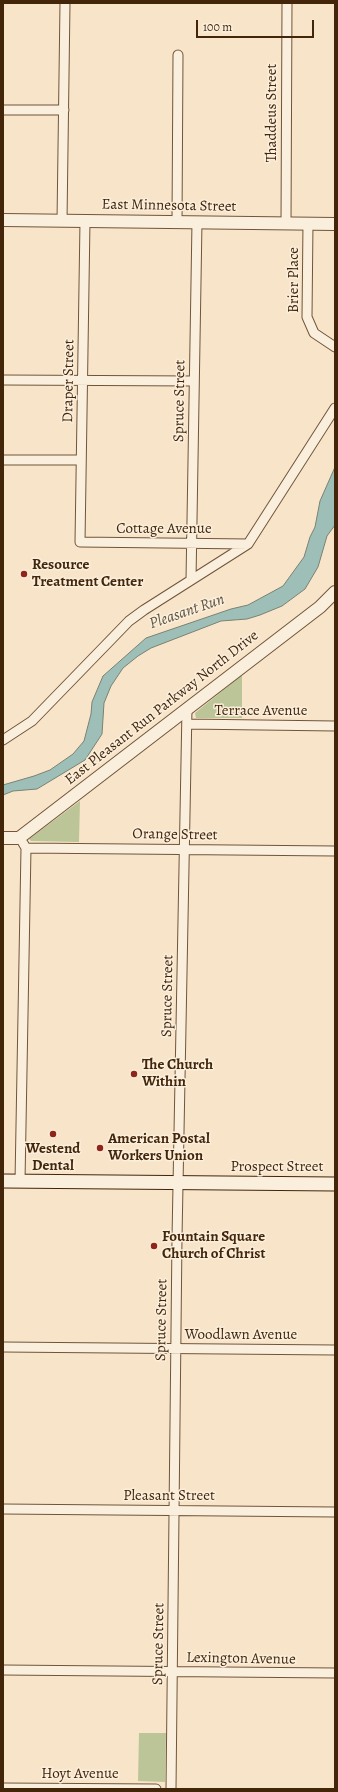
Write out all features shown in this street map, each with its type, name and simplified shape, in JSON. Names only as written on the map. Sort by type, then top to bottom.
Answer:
[{"type":"main road","name":"Prospect Street","points":[[3,1181],[335,1184]]},
{"type":"street","points":[[62,221],[64,3]]},
{"type":"street","name":"Thaddeus Street","points":[[286,223],[287,3]]},
{"type":"street","points":[[177,222],[178,55]]},
{"type":"street","points":[[3,110],[64,110]]},
{"type":"street","name":"East Minnesota Street","points":[[3,220],[335,224]]},
{"type":"street","name":"Draper Street","points":[[80,542],[85,221]]},
{"type":"street","name":"Spruce Street","points":[[191,580],[197,222]]},
{"type":"street","name":"Brier Place","points":[[308,223],[307,317],[314,333],[335,348]]},
{"type":"street","points":[[3,380],[194,381]]},
{"type":"street","points":[[3,740],[32,721],[129,621],[248,544],[335,408]]},
{"type":"street","points":[[3,460],[81,460]]},
{"type":"street","name":"Cottage Avenue","points":[[80,542],[248,544]]},
{"type":"street","name":"East Pleasant Run Parkway North Drive","points":[[22,843],[187,708],[320,607],[335,592]]},
{"type":"street","name":"Spruce Street","points":[[171,1789],[178,1182],[187,708]]},
{"type":"street","name":"Terrace Avenue","points":[[187,724],[335,726]]},
{"type":"street","points":[[3,838],[22,843],[20,1181]]},
{"type":"street","name":"Orange Street","points":[[22,843],[185,849],[335,851]]},
{"type":"street","name":"Woodlawn Avenue","points":[[3,1347],[335,1350]]},
{"type":"street","name":"Pleasant Street","points":[[3,1509],[335,1512]]},
{"type":"street","name":"Lexington Avenue","points":[[3,1670],[335,1673]]},
{"type":"street","name":"Hoyt Avenue","points":[[3,1788],[156,1789]]},
{"type":"green space","points":[[242,675],[242,718],[196,718],[195,713]]},
{"type":"green space","points":[[80,801],[79,842],[31,841],[29,839]]},
{"type":"green space","points":[[139,1733],[166,1733],[165,1782],[138,1781]]},
{"type":"water","name":"Pleasant Run","points":[[335,467],[335,525],[327,536],[318,567],[305,589],[282,606],[260,615],[247,619],[221,621],[151,648],[138,656],[123,668],[111,686],[104,703],[102,734],[85,760],[37,789],[13,791],[3,795],[3,785],[50,770],[73,754],[84,741],[91,714],[92,702],[103,676],[146,638],[231,609],[248,605],[283,586],[304,557],[310,537],[315,527],[320,501]]},
{"type":"place","name":"Resource Treatment Center","points":[[24,574]]},
{"type":"place","name":"The Church Within","points":[[134,1074]]},
{"type":"place","name":"Westend Dental","points":[[53,1134]]},
{"type":"place","name":"American Postal Workers Union","points":[[100,1148]]},
{"type":"place","name":"Fountain Square Church of Christ","points":[[154,1246]]}]
